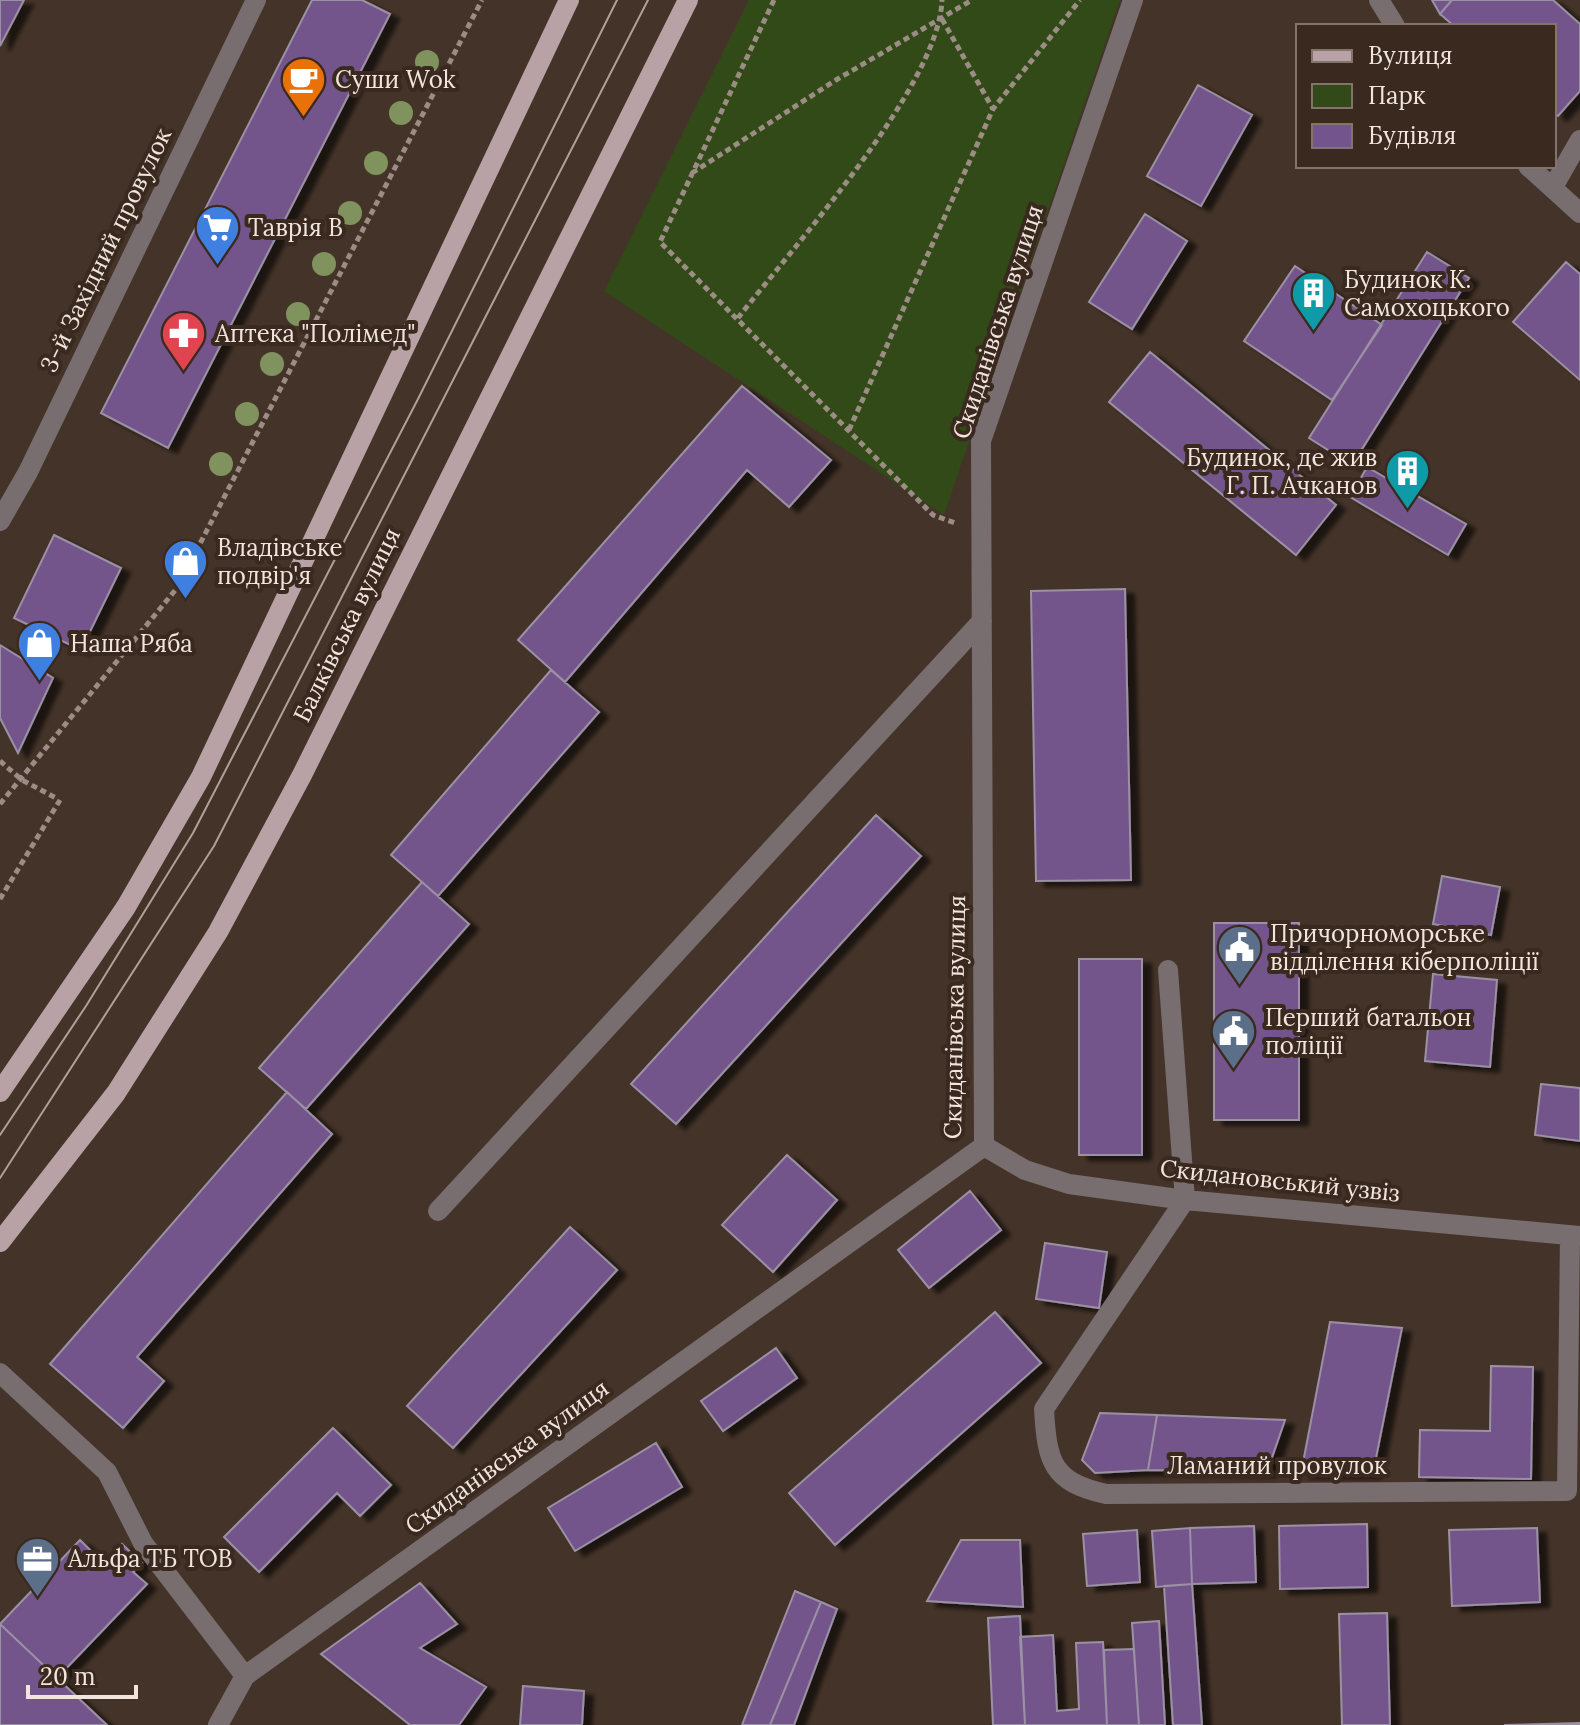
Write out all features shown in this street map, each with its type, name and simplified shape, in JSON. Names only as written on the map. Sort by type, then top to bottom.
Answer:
[{"type":"main road","points":[[0,1092],[126,907],[201,777],[569,0]]},
{"type":"main road","name":"Балківська вулиця","points":[[0,1242],[116,1093],[218,932],[302,775],[688,0]]},
{"type":"street","name":"3-й Західний провулок","points":[[0,521],[28,472],[256,0]]},
{"type":"street","name":"Скиданівська вулиця","points":[[218,1725],[245,1676],[984,1146],[981,441],[1133,0]]},
{"type":"street","points":[[1379,0],[1394,24]]},
{"type":"street","points":[[1553,187],[1580,140]]},
{"type":"street","points":[[1530,168],[1580,213]]},
{"type":"street","points":[[438,1211],[982,621]]},
{"type":"street","points":[[1168,970],[1185,1200]]},
{"type":"street","name":"Скидановський узвіз","points":[[984,1146],[1025,1170],[1069,1184],[1185,1200],[1575,1235]]},
{"type":"street","name":"Ламаний провулок","points":[[1185,1200],[1044,1409],[1046,1443],[1057,1474],[1079,1488],[1106,1494],[1567,1491],[1575,1235]]},
{"type":"street","points":[[0,1373],[107,1472],[143,1543],[245,1676]]},
{"type":"path","points":[[0,804],[177,588],[482,0]]},
{"type":"path","points":[[774,0],[660,242],[933,515],[982,533]]},
{"type":"path","points":[[738,319],[903,104],[942,18],[942,0]]},
{"type":"path","points":[[691,174],[836,80],[972,0]]},
{"type":"path","points":[[849,430],[993,109],[1080,0]]},
{"type":"path","points":[[942,18],[993,109]]},
{"type":"path","points":[[0,761],[22,780],[59,800],[0,899]]},
{"type":"green space","points":[[749,0],[1120,0],[944,515],[604,291]]},
{"type":"building","points":[[0,0],[24,0],[0,46]]},
{"type":"building","points":[[312,0],[362,0],[390,14],[168,448],[101,413]]},
{"type":"building","points":[[1432,0],[1452,0],[1440,14]]},
{"type":"building","points":[[1452,0],[1553,0],[1580,24],[1580,91],[1558,116],[1556,114],[1556,24],[1452,24],[1440,14]]},
{"type":"building","points":[[1198,85],[1252,115],[1201,206],[1147,176]]},
{"type":"building","points":[[1145,214],[1187,241],[1132,329],[1089,302]]},
{"type":"building","points":[[1427,252],[1469,278],[1352,465],[1309,438]]},
{"type":"building","points":[[1566,262],[1580,274],[1580,380],[1513,322]]},
{"type":"building","name":"Будинок К. Самохоцького","points":[[1295,266],[1382,325],[1332,400],[1244,341]]},
{"type":"building","points":[[1150,352],[1336,505],[1296,555],[1109,402]]},
{"type":"building","points":[[742,386],[831,460],[789,507],[747,470],[565,682],[518,640]]},
{"type":"building","name":"Будинок, де жив Г. П. Ачканов","points":[[1367,467],[1466,524],[1448,555],[1350,497]]},
{"type":"building","points":[[54,535],[121,568],[81,650],[14,618]]},
{"type":"building","points":[[1125,589],[1131,880],[1036,881],[1031,591]]},
{"type":"building","points":[[0,645],[53,678],[18,753],[0,718]]},
{"type":"building","points":[[551,670],[599,712],[438,896],[391,855]]},
{"type":"building","points":[[876,815],[921,856],[676,1124],[631,1084]]},
{"type":"building","points":[[1442,876],[1500,887],[1491,935],[1433,924]]},
{"type":"building","points":[[422,882],[469,924],[306,1109],[259,1068]]},
{"type":"building","points":[[1214,923],[1299,923],[1299,1120],[1214,1120]]},
{"type":"building","points":[[1079,959],[1142,959],[1142,1155],[1079,1155]]},
{"type":"building","points":[[1433,974],[1497,980],[1490,1067],[1425,1061]]},
{"type":"building","points":[[1541,1084],[1580,1088],[1580,1141],[1535,1135]]},
{"type":"building","points":[[287,1092],[332,1134],[137,1357],[164,1381],[123,1428],[50,1364]]},
{"type":"building","points":[[787,1155],[837,1200],[773,1272],[722,1225]]},
{"type":"building","points":[[970,1191],[1001,1230],[929,1288],[898,1250]]},
{"type":"building","points":[[570,1227],[617,1270],[453,1448],[407,1406]]},
{"type":"building","points":[[1045,1243],[1107,1252],[1099,1308],[1036,1299]]},
{"type":"building","points":[[995,1312],[1041,1363],[835,1545],[789,1493]]},
{"type":"building","points":[[1330,1322],[1402,1328],[1373,1473],[1301,1473]]},
{"type":"building","points":[[776,1348],[797,1378],[723,1431],[701,1401]]},
{"type":"building","points":[[1491,1366],[1533,1367],[1531,1479],[1419,1477],[1420,1430],[1490,1431]]},
{"type":"building","points":[[1100,1413],[1157,1415],[1148,1470],[1095,1473],[1082,1460]]},
{"type":"building","points":[[1157,1415],[1285,1420],[1267,1472],[1148,1470]]},
{"type":"building","points":[[333,1428],[391,1485],[360,1516],[337,1493],[259,1572],[224,1537]]},
{"type":"building","points":[[656,1443],[682,1487],[575,1551],[548,1508]]},
{"type":"building","points":[[1367,1524],[1368,1587],[1280,1589],[1279,1526]]},
{"type":"building","points":[[1254,1526],[1256,1582],[1192,1584],[1190,1528]]},
{"type":"building","points":[[1190,1528],[1192,1584],[1156,1587],[1152,1531]]},
{"type":"building","points":[[1537,1528],[1540,1602],[1452,1606],[1449,1530]]},
{"type":"building","points":[[1137,1530],[1140,1582],[1087,1586],[1083,1534]]},
{"type":"building","points":[[80,1540],[104,1564],[122,1544],[142,1563],[133,1572],[147,1584],[57,1678],[0,1624]]},
{"type":"building","points":[[961,1540],[1020,1540],[1023,1607],[927,1601]]},
{"type":"building","points":[[420,1583],[457,1624],[420,1648],[486,1687],[459,1725],[410,1725],[321,1654]]},
{"type":"building","points":[[1192,1584],[1202,1725],[1173,1725],[1164,1586]]},
{"type":"building","points":[[795,1591],[821,1602],[770,1725],[742,1725]]},
{"type":"building","points":[[821,1602],[837,1609],[794,1725],[770,1725]]},
{"type":"building","points":[[1387,1613],[1390,1725],[1342,1725],[1339,1614]]},
{"type":"building","points":[[1020,1616],[1025,1725],[993,1725],[988,1618]]},
{"type":"building","points":[[1159,1621],[1165,1725],[1139,1725],[1132,1623]]},
{"type":"building","points":[[0,1624],[57,1678],[107,1725],[0,1725]]},
{"type":"building","points":[[1053,1635],[1057,1711],[1079,1709],[1076,1643],[1103,1642],[1107,1725],[1025,1725],[1020,1637]]},
{"type":"building","points":[[1134,1649],[1139,1725],[1107,1725],[1104,1650]]},
{"type":"building","points":[[523,1686],[584,1691],[582,1725],[520,1725]]},
{"type":"building","points":[[1580,1723],[1580,1725],[1504,1725]]},
{"type":"tram line","points":[[0,1135],[86,1006],[193,833],[418,399],[617,0]]},
{"type":"tram line","points":[[0,1178],[214,846],[648,0]]},
{"type":"place","name":"Суши Wok","points":[[304,119]]},
{"type":"place","name":"Таврія В","points":[[217,267]]},
{"type":"place","name":"Будинок К. Самохоцького","points":[[1313,333]]},
{"type":"place","name":"Аптека \"Полімед\"","points":[[184,373]]},
{"type":"place","name":"Будинок, де жив Г. П. Ачканов","points":[[1408,511]]},
{"type":"place","name":"Владiвське подвiр'я","points":[[186,601]]},
{"type":"place","name":"Наша Ряба","points":[[39,683]]},
{"type":"place","name":"Причорноморське відділення кіберполіції","points":[[1239,987]]},
{"type":"place","name":"Перший батальон поліції","points":[[1234,1071]]},
{"type":"place","name":"Альфа ТБ ТОВ","points":[[37,1598]]}]
